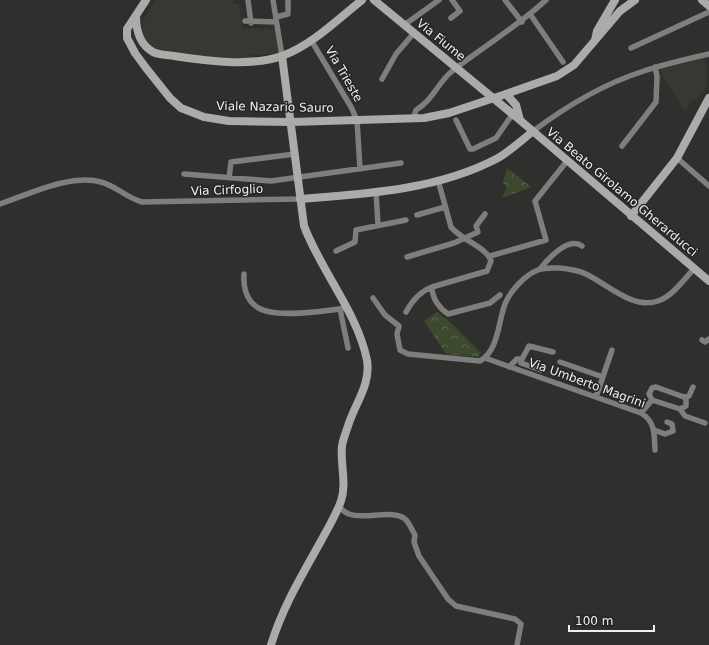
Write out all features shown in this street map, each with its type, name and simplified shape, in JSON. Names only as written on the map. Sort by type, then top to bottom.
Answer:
[{"type":"street","name":"Viale Nazario Sauro","points":[[146,0],[127,30],[127,38],[135,53],[146,68],[170,98],[181,108],[204,117],[229,120],[291,122],[413,119],[438,116],[558,76],[574,65],[594,41],[603,34],[620,11],[635,0]]},
{"type":"street","points":[[248,0],[248,22],[276,20],[288,14],[288,0]]},
{"type":"street","points":[[271,645],[276,629],[294,590],[339,507],[342,498],[344,473],[342,446],[350,419],[362,395],[368,376],[367,360],[362,344],[311,245],[304,226],[282,56],[273,0]]},
{"type":"street","points":[[136,16],[138,34],[145,46],[154,53],[209,62],[246,62],[282,56],[311,40],[362,0]]},
{"type":"street","name":"Via Fiume","points":[[374,0],[492,99],[505,108],[515,109]]},
{"type":"street","points":[[404,25],[439,0]]},
{"type":"street","points":[[451,18],[460,12],[452,0]]},
{"type":"street","points":[[505,0],[522,22]]},
{"type":"street","points":[[413,119],[416,110],[426,104],[451,72],[522,22],[546,0]]},
{"type":"street","name":"Viale Nazario Sauro","points":[[594,41],[597,31],[615,0]]},
{"type":"street","points":[[702,0],[709,6]]},
{"type":"street","points":[[631,48],[709,12]]},
{"type":"street","points":[[530,14],[563,62]]},
{"type":"street","points":[[382,79],[396,54],[414,33]]},
{"type":"street","name":"Via Trieste","points":[[311,40],[339,85],[357,120]]},
{"type":"street","points":[[300,199],[404,188],[438,180],[477,168],[500,157],[555,115],[623,79],[655,67],[709,54]]},
{"type":"street","points":[[622,146],[656,102],[657,76],[655,67]]},
{"type":"street","points":[[456,120],[470,149],[496,138],[515,109],[527,86]]},
{"type":"street","points":[[506,94],[515,109]]},
{"type":"street","points":[[505,108],[506,94]]},
{"type":"street","points":[[631,216],[677,158],[709,98]]},
{"type":"street","name":"Via Beato Girolamo Gherarducci","points":[[515,109],[520,121],[532,132],[709,281]]},
{"type":"street","points":[[357,120],[360,169]]},
{"type":"street","points":[[229,178],[231,162],[295,154]]},
{"type":"street","points":[[677,158],[709,186]]},
{"type":"street","points":[[438,180],[451,227],[456,234],[490,256],[546,240],[535,201],[566,161]]},
{"type":"street","points":[[184,174],[262,181],[401,163]]},
{"type":"street","name":"Via Cirfoglio","points":[[0,204],[39,190],[85,180],[100,182],[134,200],[155,203],[300,199]]},
{"type":"street","points":[[376,192],[378,226]]},
{"type":"street","points":[[417,215],[445,207]]},
{"type":"street","points":[[407,257],[454,243],[462,238],[478,232],[476,226],[485,214]]},
{"type":"street","points":[[336,251],[355,242],[356,230],[406,220]]},
{"type":"street","points":[[483,360],[491,350],[499,330],[505,304],[510,294],[521,282],[540,269],[555,252],[571,244],[579,244],[582,246]]},
{"type":"street","points":[[406,312],[424,291],[432,287],[486,271],[490,266],[490,256]]},
{"type":"street","points":[[540,269],[551,267],[571,269],[585,273],[640,303],[651,303],[670,294],[694,269]]},
{"type":"street","points":[[244,274],[243,286],[250,300],[258,308],[290,313],[343,309]]},
{"type":"street","points":[[432,287],[432,293],[436,301],[441,309],[448,314],[490,304],[500,295]]},
{"type":"street","name":"Via Umberto Magrini","points":[[373,298],[385,315],[399,326],[397,334],[400,350],[408,354],[483,360],[509,367],[641,413],[648,417],[654,430]]},
{"type":"street","points":[[343,309],[348,348]]},
{"type":"street","points":[[702,340],[705,342],[709,339]]},
{"type":"street","points":[[541,370],[521,363],[528,346],[553,352]]},
{"type":"street","points":[[596,397],[612,350]]},
{"type":"street","points":[[509,367],[517,359],[522,359]]},
{"type":"street","points":[[560,362],[603,377]]},
{"type":"street","points":[[693,387],[689,396],[684,397],[656,387],[650,390],[649,397],[652,400],[680,409],[684,416],[705,423]]},
{"type":"street","points":[[680,409],[683,409],[687,403],[684,397]]},
{"type":"street","points":[[641,413],[652,400]]},
{"type":"street","points":[[655,450],[654,430],[664,434],[673,432],[672,424],[667,422]]},
{"type":"street","points":[[339,507],[348,514],[359,517],[400,515],[406,519],[415,535],[414,542],[419,556],[448,599],[456,606],[515,619],[521,624],[517,645]]},
{"type":"shaded area","points":[[155,0],[233,0],[233,4],[239,4],[243,28],[275,29],[278,53],[251,55],[249,58],[209,59],[157,50],[150,46],[142,30],[143,21]]},
{"type":"shaded area","points":[[703,57],[708,68],[705,91],[698,99],[691,101],[685,111],[663,77],[661,69]]},
{"type":"green space","points":[[507,168],[531,187],[502,198],[507,187],[503,183]]},
{"type":"green space","points":[[437,312],[450,322],[481,353],[478,357],[446,354],[424,321]]}]
